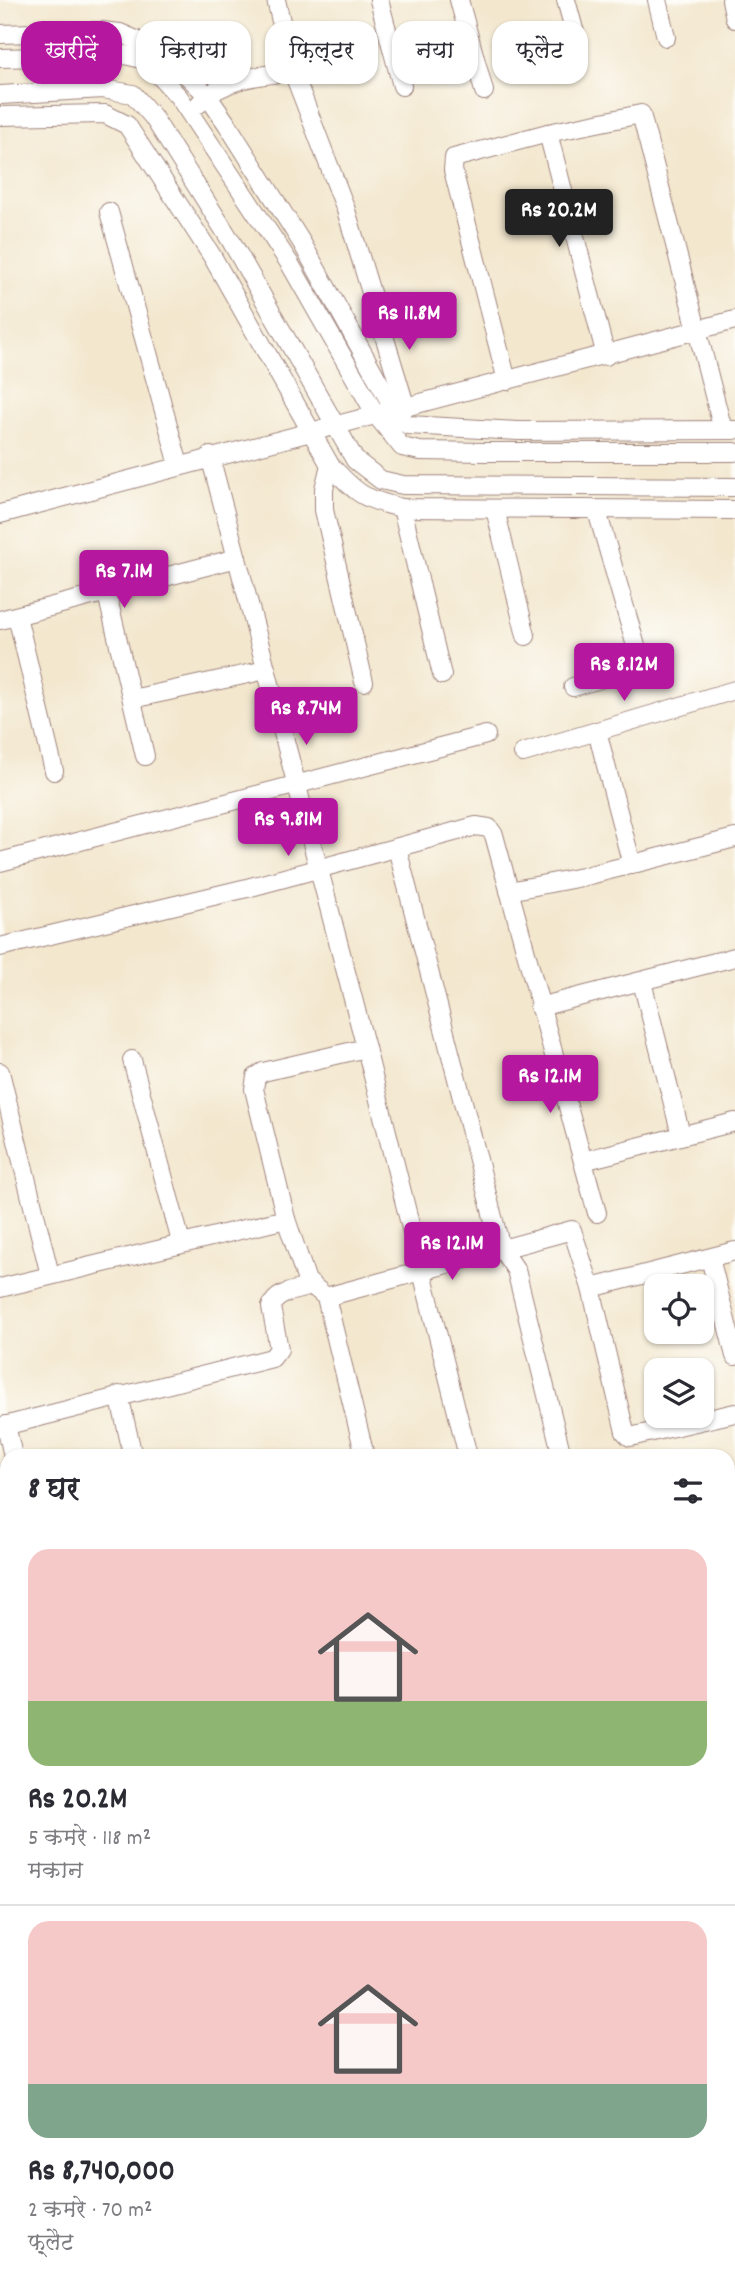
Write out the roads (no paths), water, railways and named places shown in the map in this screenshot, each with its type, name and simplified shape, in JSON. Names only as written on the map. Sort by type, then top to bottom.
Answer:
[{"type":"street","points":[[276,0],[281,21]]},
{"type":"street","points":[[379,0],[402,86]]},
{"type":"street","points":[[459,0],[484,91]]},
{"type":"street","points":[[566,0],[572,21]]},
{"type":"street","points":[[657,0],[666,37]]},
{"type":"street","points":[[731,0],[735,19]]},
{"type":"street","points":[[0,34],[75,29],[120,33],[162,51],[207,95],[302,243],[408,425],[426,428],[729,430],[698,331],[640,114],[457,156],[452,163],[507,381]]},
{"type":"street","points":[[0,58],[125,55],[145,60],[163,77],[290,264],[376,415],[402,447],[419,451],[735,452]]},
{"type":"street","points":[[190,114],[207,95],[231,82],[265,77]]},
{"type":"street","points":[[298,84],[345,207],[401,410]]},
{"type":"street","points":[[0,94],[103,89],[133,94],[153,117],[231,241],[335,427],[362,469],[381,480],[403,485],[735,487]]},
{"type":"street","points":[[0,116],[104,114],[127,125],[212,256],[330,464],[354,491],[369,500],[402,508],[735,510]]},
{"type":"street","points":[[548,133],[606,356]]},
{"type":"street","points":[[109,212],[179,465]]},
{"type":"street","points":[[0,514],[210,456],[313,433],[735,320]]},
{"type":"street","points":[[210,456],[366,1048],[466,1449]]},
{"type":"street","points":[[330,464],[324,489],[324,510],[365,682]]},
{"type":"street","points":[[402,508],[442,675]]},
{"type":"street","points":[[495,509],[526,636]]},
{"type":"street","points":[[573,687],[637,668],[640,660],[597,511]]},
{"type":"street","points":[[54,771],[8,618],[237,558]]},
{"type":"street","points":[[107,594],[145,756]]},
{"type":"street","points":[[132,699],[266,670]]},
{"type":"street","points":[[523,753],[735,690]]},
{"type":"street","points":[[597,731],[632,865]]},
{"type":"street","points":[[0,862],[486,735]]},
{"type":"street","points":[[0,947],[318,870],[477,826],[489,828],[494,835],[597,1213]]},
{"type":"street","points":[[509,891],[632,865],[735,838]]},
{"type":"street","points":[[397,848],[501,1248],[516,1270],[560,1449]]},
{"type":"street","points":[[540,1007],[735,957]]},
{"type":"street","points":[[642,982],[681,1135]]},
{"type":"street","points":[[363,1449],[319,1292],[307,1281],[286,1219],[254,1088],[256,1077],[263,1072],[366,1048]]},
{"type":"street","points":[[132,1060],[181,1242]]},
{"type":"street","points":[[0,1072],[50,1275]]},
{"type":"street","points":[[583,1161],[735,1122]]},
{"type":"street","points":[[0,1288],[181,1242],[286,1219]]},
{"type":"street","points":[[11,1449],[3,1426],[272,1358],[279,1349],[271,1307],[273,1301],[282,1295],[319,1292],[421,1271],[572,1230],[591,1288],[625,1432],[630,1437],[735,1413]]},
{"type":"street","points":[[591,1288],[735,1251]]},
{"type":"street","points":[[710,1258],[735,1356]]},
{"type":"street","points":[[119,1395],[131,1449]]}]
